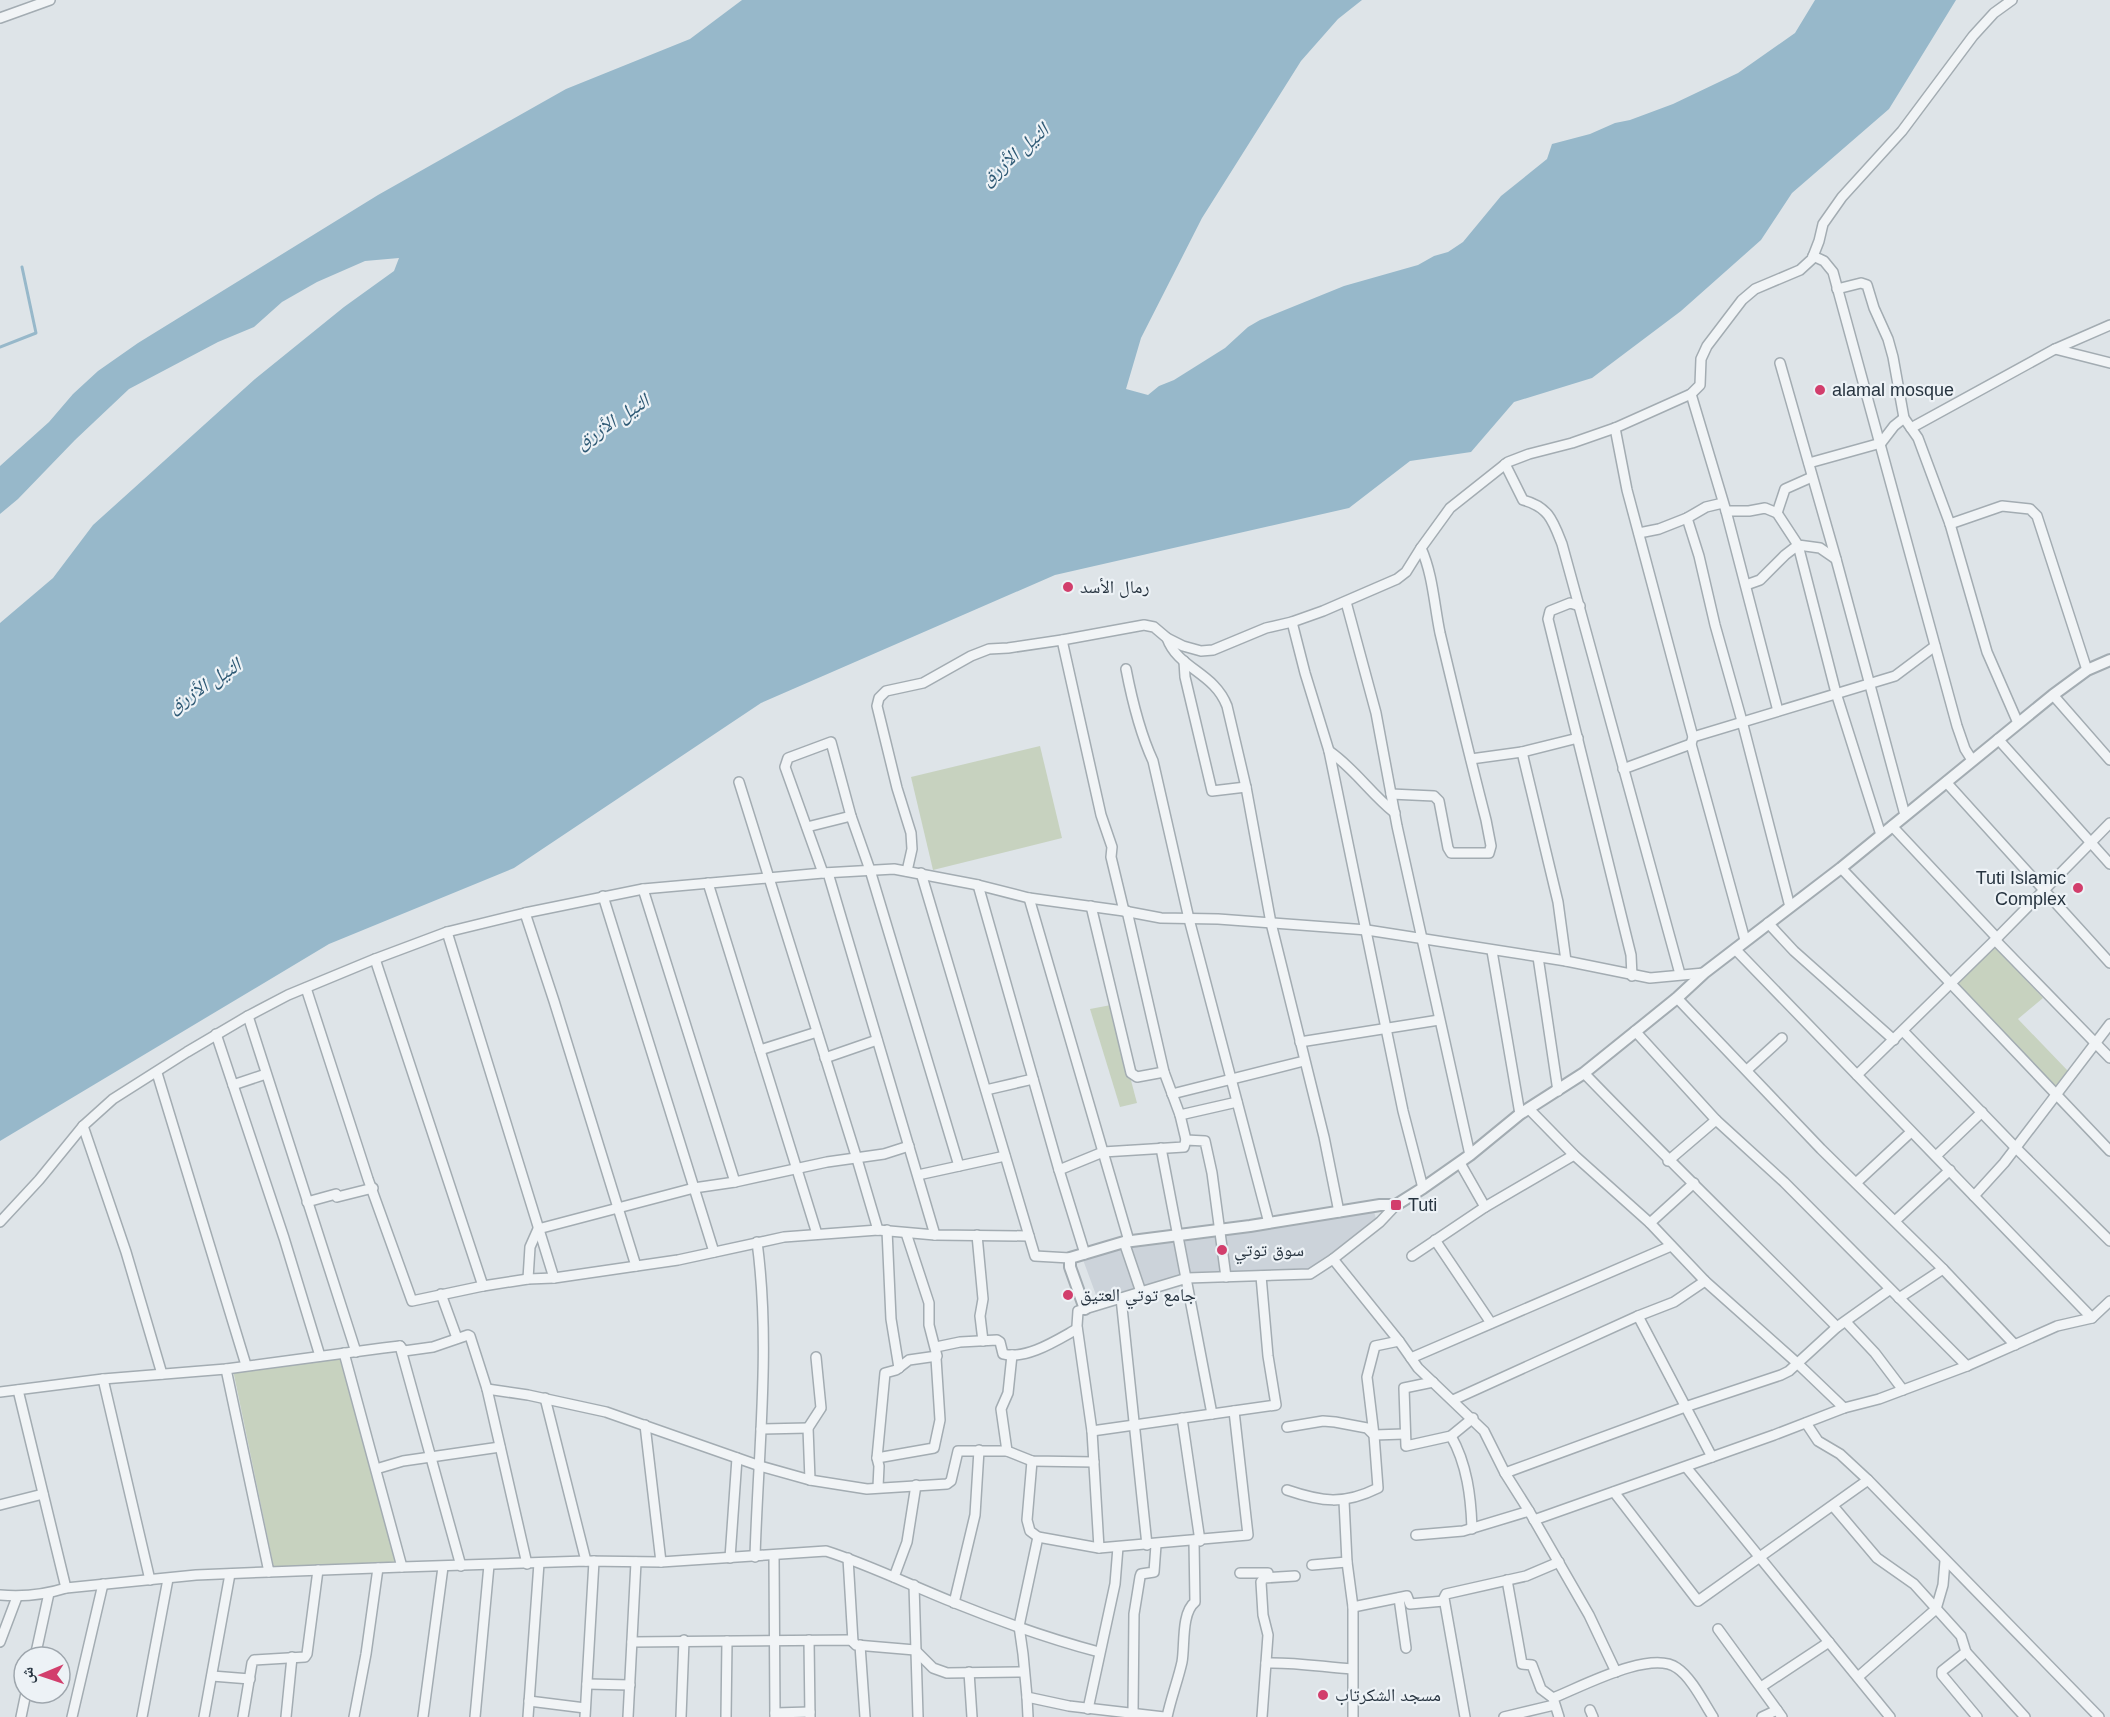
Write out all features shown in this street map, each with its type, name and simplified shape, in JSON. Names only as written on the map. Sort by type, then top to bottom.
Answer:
[{"type":"street","points":[[0,18],[50,0]]},
{"type":"street","points":[[907,871],[912,849],[911,833],[877,706],[879,698],[886,691],[923,683],[971,656],[989,649],[1062,640],[1144,625],[1154,627],[1167,638],[1183,646],[1201,651],[1213,650],[1266,628],[1292,622],[1347,602],[1397,579],[1406,572],[1420,548],[1450,508],[1505,464],[1529,454],[1572,444],[1615,428],[1691,394],[1700,385],[1701,359],[1707,346],[1742,300],[1755,289],[1800,270],[1814,256],[1823,224],[1842,197],[1902,131],[1973,36],[1994,13],[2012,0]]},
{"type":"street","points":[[1814,256],[1824,261],[1833,272],[1962,741],[1972,760]]},
{"type":"street","points":[[1837,289],[1861,283],[1868,285],[1874,308],[1888,339],[1893,357],[1904,418],[1918,438],[1950,524],[1987,652],[2018,723]]},
{"type":"street","points":[[1911,428],[2055,349],[2110,325]]},
{"type":"street","points":[[2055,349],[2110,363]]},
{"type":"street","points":[[1780,363],[1905,815]]},
{"type":"street","points":[[1691,394],[1725,507],[1778,711]]},
{"type":"street","points":[[1809,463],[1881,443],[1894,426],[1904,418]]},
{"type":"street","points":[[1615,428],[1627,490],[1745,940]]},
{"type":"street","points":[[1505,464],[1523,500],[1534,503],[1553,520],[1580,606],[1680,974]]},
{"type":"street","points":[[1777,513],[1785,489],[1812,477]]},
{"type":"street","points":[[1950,524],[2002,506],[2030,509],[2037,516],[2087,670]]},
{"type":"street","points":[[1639,533],[1659,529],[1687,518],[1706,507],[1749,511],[1765,508],[1777,513],[1798,545],[1836,693],[1881,835]]},
{"type":"street","points":[[1687,518],[1699,556],[1790,908]]},
{"type":"street","points":[[1746,585],[1760,580],[1798,545],[1820,548],[1836,559]]},
{"type":"street","points":[[1391,794],[1434,796],[1439,801],[1451,853],[1489,853],[1491,846],[1440,631],[1434,590],[1426,560],[1420,548]]},
{"type":"street","points":[[1347,602],[1376,713],[1439,1020],[1470,1155]]},
{"type":"street","points":[[1580,606],[1570,603],[1550,611],[1548,619],[1631,955],[1632,976]]},
{"type":"street","points":[[1292,622],[1329,751],[1412,1153],[1423,1188]]},
{"type":"street","points":[[1167,638],[1172,651],[1203,674],[1223,694],[1227,706],[1246,787],[1271,923],[1324,1137],[1339,1212]]},
{"type":"street","points":[[1059,1170],[1103,1152],[1184,1147],[1186,1140],[1180,1115],[1164,1072],[1111,857],[1112,847],[1101,815],[1062,640]]},
{"type":"street","points":[[1623,769],[1742,721],[1895,676],[1935,646]]},
{"type":"street","points":[[1099,1548],[1092,1431],[1077,1329],[1078,1311],[1186,1278],[1310,1274],[1380,1222],[1396,1205],[1460,1163],[1524,1111],[1584,1073],[1677,998],[1704,973],[1841,868],[2053,695],[2087,670],[2110,660]]},
{"type":"street","points":[[1184,661],[1185,677],[1212,791],[1246,787]]},
{"type":"street","points":[[1126,669],[1148,750],[1154,761],[1189,919],[1269,1223]]},
{"type":"street","points":[[2053,695],[2110,760]]},
{"type":"street","points":[[1471,759],[1522,752],[1578,738]]},
{"type":"street","points":[[1998,739],[2110,864]]},
{"type":"street","points":[[935,1235],[826,873],[785,768],[788,758],[831,742],[851,816],[870,870],[959,1166]]},
{"type":"street","points":[[1329,751],[1347,764],[1374,795],[1395,813]]},
{"type":"street","points":[[1522,752],[1558,902],[1566,961]]},
{"type":"street","points":[[739,782],[857,1159],[883,1230],[891,1319],[899,1368]]},
{"type":"street","points":[[1946,782],[2110,963]]},
{"type":"street","points":[[807,827],[851,816]]},
{"type":"street","points":[[1857,1075],[1904,1031],[2110,823]]},
{"type":"street","points":[[1892,826],[2110,1058]]},
{"type":"street","points":[[1841,868],[2110,1151]]},
{"type":"street","points":[[0,1222],[39,1180],[82,1126],[113,1099],[248,1016],[375,958],[447,932],[525,913],[643,889],[894,869],[978,885],[1029,898],[1161,918],[1367,930],[1566,961],[1650,978],[1704,973]]},
{"type":"street","points":[[921,873],[1035,1256],[1070,1258],[1126,1241],[1269,1223],[1380,1205],[1396,1205]]},
{"type":"street","points":[[708,883],[817,1234]]},
{"type":"street","points":[[978,885],[1085,1254]]},
{"type":"street","points":[[643,889],[735,1182]]},
{"type":"street","points":[[603,896],[714,1252]]},
{"type":"street","points":[[1029,898],[1141,1292]]},
{"type":"street","points":[[1091,906],[1131,1073],[1137,1077],[1164,1072]]},
{"type":"street","points":[[525,913],[636,1266]]},
{"type":"street","points":[[1768,923],[1794,951],[1893,1040]]},
{"type":"street","points":[[447,932],[554,1278]]},
{"type":"street","points":[[1735,949],[2092,1318]]},
{"type":"street","points":[[1492,951],[1524,1111],[1650,1223],[1705,1281],[1844,1408]]},
{"type":"street","points":[[1538,957],[1558,1091]]},
{"type":"street","points":[[375,958],[483,1286]]},
{"type":"street","points":[[306,988],[410,1300],[415,1301],[483,1286],[678,1260],[784,1237],[883,1230],[935,1235],[1029,1236]]},
{"type":"street","points":[[1677,998],[1856,1184],[2016,1345]]},
{"type":"street","points":[[248,1016],[356,1352]]},
{"type":"street","points":[[1300,1042],[1439,1020]]},
{"type":"street","points":[[1974,1196],[2016,1148],[2110,1024]]},
{"type":"street","points":[[1635,1031],[1716,1120],[1784,1182],[1967,1366]]},
{"type":"street","points":[[1904,1031],[2016,1148],[2110,1241]]},
{"type":"street","points":[[760,1050],[817,1032]]},
{"type":"street","points":[[216,1034],[320,1356]]},
{"type":"street","points":[[1747,1070],[1782,1038]]},
{"type":"street","points":[[825,1058],[877,1040]]},
{"type":"street","points":[[1172,1094],[1304,1060]]},
{"type":"street","points":[[157,1073],[246,1365]]},
{"type":"street","points":[[1584,1073],[1668,1161],[1875,1353],[1903,1390]]},
{"type":"street","points":[[234,1085],[266,1074]]},
{"type":"street","points":[[986,1090],[1033,1079]]},
{"type":"street","points":[[1180,1115],[1238,1102]]},
{"type":"street","points":[[1936,1156],[1982,1112]]},
{"type":"street","points":[[1668,1161],[1716,1120]]},
{"type":"street","points":[[82,1126],[126,1252],[162,1374]]},
{"type":"street","points":[[1856,1184],[1911,1132]]},
{"type":"street","points":[[1186,1140],[1205,1141],[1212,1173],[1226,1277]]},
{"type":"street","points":[[538,1228],[694,1188],[735,1182],[827,1162],[884,1154],[909,1146]]},
{"type":"street","points":[[1161,1148],[1212,1414]]},
{"type":"street","points":[[1412,1256],[1485,1207],[1574,1155]]},
{"type":"street","points":[[918,1175],[1005,1156]]},
{"type":"street","points":[[1460,1163],[1485,1207]]},
{"type":"street","points":[[1895,1221],[1950,1170]]},
{"type":"street","points":[[1650,1223],[1694,1183]]},
{"type":"street","points":[[308,1202],[336,1194],[337,1197],[373,1188]]},
{"type":"street","points":[[528,1280],[530,1247],[538,1228]]},
{"type":"street","points":[[877,1458],[934,1448],[940,1420],[936,1347],[929,1326],[929,1303],[906,1233]]},
{"type":"street","points":[[977,1235],[983,1299],[980,1316],[983,1341]]},
{"type":"street","points":[[1435,1240],[1491,1323]]},
{"type":"street","points":[[755,1557],[761,1429],[762,1282],[757,1242]]},
{"type":"street","points":[[1411,1358],[1671,1246]]},
{"type":"street","points":[[1070,1258],[1070,1267],[1085,1309]]},
{"type":"street","points":[[1333,1259],[1418,1368],[1484,1431],[1505,1473],[1590,1615],[1616,1672]]},
{"type":"street","points":[[1899,1298],[1943,1269]]},
{"type":"street","points":[[1092,1431],[1276,1405],[1268,1356],[1261,1276]]},
{"type":"street","points":[[1453,1400],[1674,1302],[1705,1281]]},
{"type":"street","points":[[1505,1473],[1685,1407],[1781,1375],[1789,1371],[1796,1362],[1842,1324],[1889,1290]]},
{"type":"street","points":[[441,1294],[457,1338]]},
{"type":"street","points":[[1120,1298],[1133,1426],[1154,1572],[1140,1576],[1134,1614],[1133,1712]]},
{"type":"street","points":[[1534,1520],[1806,1424],[1844,1408],[1878,1400],[1967,1366],[2057,1326],[2092,1318],[2110,1301]]},
{"type":"street","points":[[1638,1316],[1712,1457]]},
{"type":"street","points":[[936,1347],[960,1342],[997,1340],[1000,1342],[1003,1354],[1012,1355],[1046,1347],[1077,1329]]},
{"type":"street","points":[[400,1346],[404,1351],[433,1347],[465,1335],[470,1336],[487,1389],[527,1564]]},
{"type":"street","points":[[1287,1490],[1319,1500],[1344,1501],[1378,1488],[1367,1382],[1375,1346],[1399,1341]]},
{"type":"street","points":[[0,1392],[103,1379],[226,1368],[400,1346]]},
{"type":"street","points":[[400,1346],[461,1566]]},
{"type":"street","points":[[344,1353],[402,1567]]},
{"type":"street","points":[[1006,1450],[1001,1409],[1008,1393],[1012,1355]]},
{"type":"street","points":[[810,1480],[808,1428],[821,1408],[816,1357]]},
{"type":"street","points":[[878,1487],[877,1458],[885,1373],[899,1368],[909,1360],[936,1358]]},
{"type":"street","points":[[226,1368],[269,1572]]},
{"type":"street","points":[[103,1379],[150,1580]]},
{"type":"street","points":[[1433,1382],[1404,1388],[1404,1444],[1407,1447],[1451,1436],[1473,1419]]},
{"type":"street","points":[[487,1389],[545,1398],[606,1412],[760,1466],[810,1480],[867,1489],[949,1483],[958,1451],[1006,1450],[1032,1461],[1094,1462]]},
{"type":"street","points":[[18,1390],[66,1588]]},
{"type":"street","points":[[529,1701],[585,1713],[590,1561],[545,1398]]},
{"type":"street","points":[[1032,1461],[1027,1520],[1030,1531],[1038,1537],[1099,1548],[1248,1535],[1234,1412]]},
{"type":"street","points":[[1027,1697],[1111,1714],[1133,1712],[1165,1717],[1182,1660],[1185,1627],[1191,1605],[1195,1602],[1197,1541],[1182,1418]]},
{"type":"street","points":[[1287,1427],[1323,1421],[1335,1422],[1368,1428],[1374,1435]]},
{"type":"street","points":[[1806,1424],[1818,1441],[1840,1454],[1868,1480],[2099,1717]]},
{"type":"street","points":[[645,1425],[661,1562]]},
{"type":"street","points":[[761,1429],[808,1428]]},
{"type":"street","points":[[1374,1435],[1404,1434]]},
{"type":"street","points":[[1451,1436],[1457,1446],[1468,1483],[1472,1529]]},
{"type":"street","points":[[376,1469],[403,1461],[500,1447]]},
{"type":"street","points":[[954,1603],[975,1515],[979,1450]]},
{"type":"street","points":[[730,1558],[737,1458]]},
{"type":"street","points":[[1686,1467],[1890,1717]]},
{"type":"street","points":[[1614,1492],[1698,1601],[1868,1480]]},
{"type":"street","points":[[894,1577],[907,1542],[916,1485]]},
{"type":"street","points":[[0,1505],[43,1494]]},
{"type":"street","points":[[1344,1501],[1347,1562],[1353,1607],[1353,1717]]},
{"type":"street","points":[[1833,1506],[1877,1558],[1914,1584],[1961,1636],[1966,1652],[2025,1717]]},
{"type":"street","points":[[1416,1535],[1472,1529],[1529,1511]]},
{"type":"street","points":[[1028,1717],[1023,1654],[1018,1626],[1038,1537]]},
{"type":"street","points":[[1088,1708],[1115,1584],[1118,1546]]},
{"type":"street","points":[[0,1595],[17,1597],[103,1584],[230,1574],[590,1561],[661,1562],[826,1551],[1050,1639],[1099,1652]]},
{"type":"street","points":[[774,1556],[775,1715],[810,1715],[809,1640]]},
{"type":"street","points":[[848,1558],[865,1717]]},
{"type":"street","points":[[1858,1677],[1936,1609],[1943,1585],[1945,1561]]},
{"type":"street","points":[[628,1717],[636,1562]]},
{"type":"street","points":[[1312,1565],[1347,1562]]},
{"type":"street","points":[[1465,1717],[1444,1602],[1446,1594],[1526,1576],[1559,1562]]},
{"type":"street","points":[[528,1717],[539,1563]]},
{"type":"street","points":[[475,1717],[489,1565]]},
{"type":"street","points":[[423,1717],[443,1567]]},
{"type":"street","points":[[354,1717],[366,1654],[378,1568]]},
{"type":"street","points":[[243,1717],[254,1660],[305,1657],[307,1654],[318,1570]]},
{"type":"street","points":[[1240,1573],[1268,1573],[1268,1577]]},
{"type":"street","points":[[204,1717],[230,1574]]},
{"type":"street","points":[[1262,1717],[1268,1635],[1263,1615],[1261,1582],[1268,1577],[1294,1576]]},
{"type":"street","points":[[142,1717],[168,1579]]},
{"type":"street","points":[[1508,1580],[1522,1664],[1532,1665],[1541,1689],[1554,1701],[1558,1717]]},
{"type":"street","points":[[72,1717],[103,1584]]},
{"type":"street","points":[[914,1585],[918,1717]]},
{"type":"street","points":[[38,1645],[49,1593]]},
{"type":"street","points":[[0,1642],[17,1597]]},
{"type":"street","points":[[1353,1607],[1408,1597],[1410,1604],[1444,1602]]},
{"type":"street","points":[[1398,1598],[1406,1648]]},
{"type":"street","points":[[1718,1629],[1780,1713],[1762,1717]]},
{"type":"street","points":[[681,1717],[684,1640]]},
{"type":"street","points":[[632,1641],[851,1640],[856,1644],[915,1650],[938,1671],[947,1673],[1024,1672]]},
{"type":"street","points":[[726,1717],[727,1641]]},
{"type":"street","points":[[1761,1687],[1829,1642]]},
{"type":"street","points":[[1966,1652],[1942,1671],[1942,1675],[1977,1717]]},
{"type":"street","points":[[286,1717],[292,1657]]},
{"type":"street","points":[[1266,1663],[1292,1662],[1310,1666],[1352,1669]]},
{"type":"street","points":[[1504,1717],[1554,1701],[1616,1672],[1651,1662],[1665,1662],[1677,1667],[1685,1676],[1713,1717]]},
{"type":"street","points":[[969,1672],[972,1717]]},
{"type":"street","points":[[212,1676],[250,1679]]},
{"type":"street","points":[[587,1684],[630,1685]]},
{"type":"street","points":[[1069,1706],[1070,1717]]},
{"type":"shaded area","name":"سوق توتي","points":[[1373,1208],[1377,1222],[1309,1272],[1187,1277],[1099,1303],[1082,1257],[1127,1242]]},
{"type":"green space","points":[[1040,746],[1062,838],[933,870],[911,777]]},
{"type":"green space","points":[[1994,945],[2043,998],[2018,1019],[2068,1071],[2055,1087],[1954,985]]},
{"type":"green space","points":[[1111,1005],[1137,1103],[1120,1107],[1090,1009]]},
{"type":"green space","points":[[340,1356],[396,1565],[274,1568],[233,1370]]},
{"type":"water","name":"النيل الأزرق","points":[[742,0],[1362,0],[1338,19],[1301,61],[1202,218],[1141,338],[1126,389],[1148,395],[1159,386],[1174,380],[1225,348],[1248,327],[1260,320],[1344,286],[1418,265],[1434,256],[1448,252],[1463,242],[1501,196],[1547,159],[1552,144],[1590,134],[1615,123],[1630,120],[1673,104],[1738,73],[1795,33],[1815,0],[1956,0],[1889,109],[1792,193],[1761,240],[1681,311],[1592,378],[1514,402],[1471,452],[1410,461],[1349,508],[1055,575],[761,703],[514,868],[329,944],[0,1141],[0,623],[53,578],[93,525],[255,379],[344,307],[394,271],[399,258],[365,261],[317,282],[282,302],[254,327],[218,342],[129,389],[0,514],[0,466],[49,422],[73,394],[98,371],[138,343],[378,195],[566,89],[690,39]]},
{"type":"waterway","points":[[0,347],[36,333],[22,267]]},
{"type":"place","name":"alamal mosque","points":[[1820,390]]},
{"type":"place","name":"رمال الأسد","points":[[1068,587]]},
{"type":"place","name":"Tuti Islamic Complex","points":[[2078,888]]},
{"type":"place","name":"Tuti","points":[[1396,1205]]},
{"type":"place","name":"سوق توتي","points":[[1222,1250]]},
{"type":"place","name":"جامع توتي العتيق","points":[[1068,1295]]},
{"type":"place","name":"مسجد الشكرتاب","points":[[1323,1695]]}]
